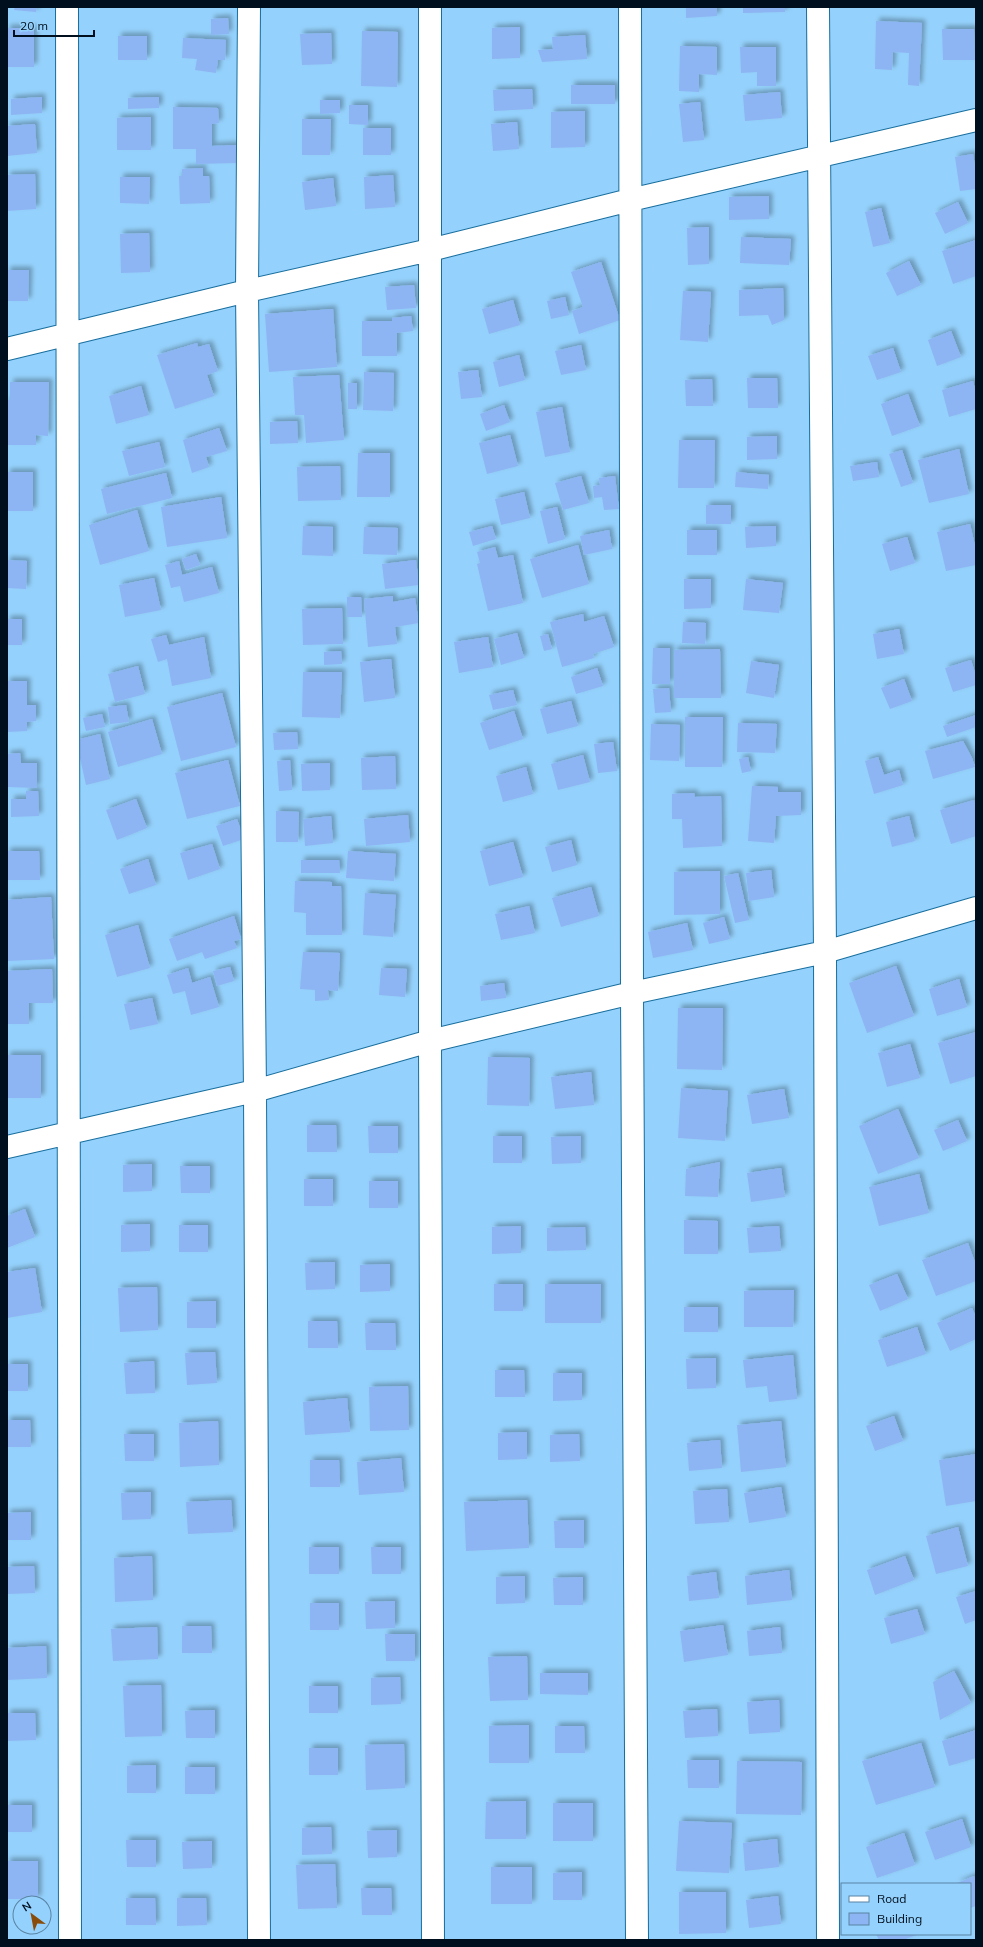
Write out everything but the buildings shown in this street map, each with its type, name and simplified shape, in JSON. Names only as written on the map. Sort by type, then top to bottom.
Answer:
[{"type":"street","points":[[67,7],[70,1940]]},
{"type":"street","points":[[249,7],[247,291],[255,1091],[259,1940]]},
{"type":"street","points":[[430,7],[430,1041],[433,1940]]},
{"type":"street","points":[[630,7],[632,993],[637,1940]]},
{"type":"street","points":[[818,7],[825,952],[828,1940]]},
{"type":"street","points":[[7,349],[247,291],[430,250],[630,200],[976,120]]},
{"type":"street","points":[[7,1147],[255,1091],[430,1041],[632,993],[825,952],[976,908]]}]
